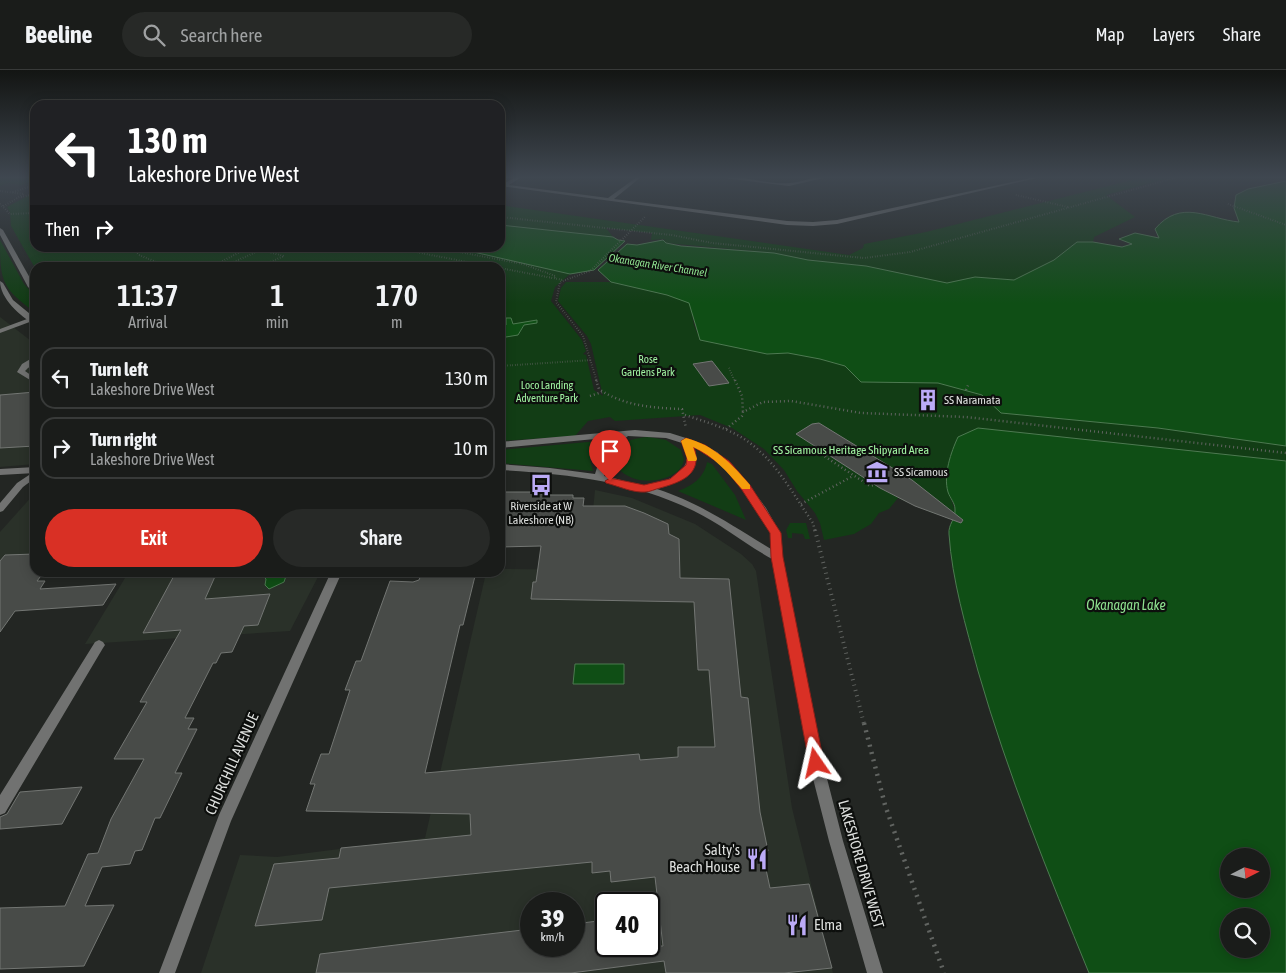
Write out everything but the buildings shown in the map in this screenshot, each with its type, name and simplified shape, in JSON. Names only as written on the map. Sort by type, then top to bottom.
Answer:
[{"type":"street","points":[[759,219],[813,224],[850,219]]},
{"type":"street","points":[[0,230],[30,285]]},
{"type":"street","points":[[0,284],[10,301],[30,317]]},
{"type":"street","points":[[0,331],[30,321]]},
{"type":"street","points":[[30,363],[21,372],[30,378]]},
{"type":"street","points":[[598,478],[608,449],[626,433]]},
{"type":"street","name":"LAKESHORE DRIVE WEST","points":[[505,445],[626,433],[654,433],[686,441],[714,454],[740,480],[775,533],[777,557],[816,763],[836,841],[875,973]]},
{"type":"street","points":[[644,489],[674,481],[687,472],[692,458],[686,441]]},
{"type":"street","points":[[505,467],[581,473],[644,489],[695,507],[719,520],[751,543],[777,557]]},
{"type":"street","points":[[0,472],[30,470]]},
{"type":"street","points":[[0,509],[20,485],[30,478]]},
{"type":"street","name":"CHURCHILL AVENUE","points":[[167,973],[224,820],[335,577]]},
{"type":"street","points":[[0,808],[98,645]]},
{"type":"path","points":[[519,219],[672,235],[712,243],[873,258],[910,252],[1026,219]]},
{"type":"path","points":[[1270,219],[1286,225]]},
{"type":"path","points":[[505,269],[563,280],[577,277],[590,271],[630,232]]},
{"type":"path","points":[[135,252],[138,255],[156,262]]},
{"type":"path","points":[[220,262],[243,252]]},
{"type":"path","points":[[234,262],[256,252]]},
{"type":"path","points":[[269,252],[284,256],[271,262]]},
{"type":"path","points":[[416,252],[469,262]]},
{"type":"path","points":[[453,252],[523,264],[547,271],[555,276],[555,278]]},
{"type":"path","points":[[464,255],[464,261]]},
{"type":"path","points":[[230,257],[238,260]]},
{"type":"path","points":[[563,280],[558,288],[556,302],[584,336],[599,389],[602,392],[634,404],[656,409],[682,409],[685,415],[709,421],[744,440],[767,458],[813,523],[885,804],[944,973]]},
{"type":"path","points":[[505,366],[592,360]]},
{"type":"path","points":[[726,429],[742,416],[743,412],[742,396],[729,368]]},
{"type":"path","points":[[966,390],[969,383]]},
{"type":"path","points":[[590,396],[602,392]]},
{"type":"path","points":[[743,412],[763,402],[791,402],[861,413],[966,417],[1286,453]]},
{"type":"path","points":[[827,455],[824,456],[853,476],[870,486],[874,485]]},
{"type":"path","points":[[801,504],[853,476]]},
{"type":"shaded area","points":[[0,317],[30,340],[30,464],[0,467]]},
{"type":"shaded area","points":[[595,490],[632,498],[695,524],[741,554],[752,564],[756,571],[792,808],[833,973],[201,973],[240,855],[277,857],[425,838],[485,577],[505,577],[505,569],[587,570]]},
{"type":"shaded area","points":[[30,499],[30,574],[0,576],[0,532]]},
{"type":"shaded area","points":[[126,577],[318,577],[290,631],[85,644]]},
{"type":"green space","points":[[11,219],[30,219],[30,252],[474,252],[570,274],[555,287],[551,301],[582,340],[586,351],[583,354],[586,355],[594,390],[603,396],[591,344],[587,336],[558,301],[561,288],[566,282],[611,282],[683,299],[690,303],[694,325],[700,340],[767,354],[788,353],[820,359],[845,366],[861,382],[938,383],[982,395],[1001,413],[1158,428],[1286,446],[1286,461],[978,428],[956,455],[949,470],[948,488],[955,518],[933,513],[898,498],[889,509],[879,513],[871,524],[854,534],[824,540],[820,523],[815,513],[797,491],[784,470],[764,449],[732,428],[700,415],[615,421],[610,417],[588,421],[575,436],[505,441],[505,262],[32,262],[11,226]]},
{"type":"green space","points":[[505,219],[599,219],[849,255],[863,248],[864,244],[926,232],[977,219],[1131,219],[1094,237],[1093,242],[1077,242],[1054,260],[1014,280],[975,277],[947,283],[866,266],[808,260],[774,253],[666,243],[663,240],[666,239],[651,240],[652,233],[606,228],[613,237],[505,226]]},
{"type":"green space","points":[[0,240],[24,284],[30,291],[30,308],[9,289],[2,274]]},
{"type":"green space","points":[[649,437],[666,440],[681,450],[684,460],[677,472],[665,478],[648,481],[634,478],[622,472],[616,464],[614,455],[619,447],[630,440]]},
{"type":"green space","points":[[599,441],[590,459],[593,471],[505,463],[505,450]]},
{"type":"green space","points":[[707,462],[712,464],[735,495],[746,520],[678,491],[697,481],[703,473]]},
{"type":"green space","points":[[790,523],[806,523],[810,539],[805,539],[803,534],[792,533],[792,538],[788,538],[786,530]]},
{"type":"water","name":"Okanagan River Channel","points":[[1166,219],[1224,219],[1239,222],[1238,219],[1286,219],[1286,446],[1158,428],[1001,413],[982,395],[938,383],[861,382],[845,366],[820,359],[788,353],[767,354],[700,340],[689,303],[667,295],[611,282],[598,270],[627,244],[637,245],[663,240],[666,243],[681,246],[774,253],[808,260],[866,266],[947,283],[975,277],[1014,280],[1054,260],[1077,242],[1093,242],[1122,247],[1132,244],[1119,239],[1135,233],[1159,238],[1155,229]]},
{"type":"water","points":[[505,226],[613,237],[625,241],[594,270],[570,274],[474,252],[505,252]]},
{"type":"water","points":[[506,318],[511,318],[513,324],[537,320],[537,323],[524,325],[518,335],[505,337]]},
{"type":"water","name":"Okanagan Lake","points":[[978,428],[1286,461],[1286,973],[1089,973],[1015,786],[978,671],[953,569],[949,534],[955,507],[948,492],[946,478],[950,457],[958,437]]},
{"type":"water","points":[[264,577],[286,577],[284,582],[269,589],[265,585],[266,579]]},
{"type":"water","points":[[575,664],[624,664],[624,684],[573,684]]},
{"type":"slow traffic","points":[[692,459],[686,441],[714,454],[735,473],[746,487]]},
{"type":"place","name":"SS Naramata","points":[[928,400]]},
{"type":"place","name":"SS Sicamous","points":[[877,472]]},
{"type":"place","name":"Riverside at W Lakeshore (NB)","points":[[541,485]]},
{"type":"place","name":"Salty's Beach House","points":[[757,859]]},
{"type":"place","name":"Elma","points":[[797,925]]},
{"type":"route","points":[[610,481],[644,489],[664,485],[682,477],[691,465],[692,458],[686,441],[714,454],[735,473],[746,487],[775,533],[777,557],[816,763]]},
{"type":"park label","name":"Rose Gardens Park","points":[[648,365]]},
{"type":"park label","name":"Loco Landing Adventure Park","points":[[547,391]]},
{"type":"park label","name":"SS Sicamous Heritage Shipyard Area","points":[[851,450]]}]
